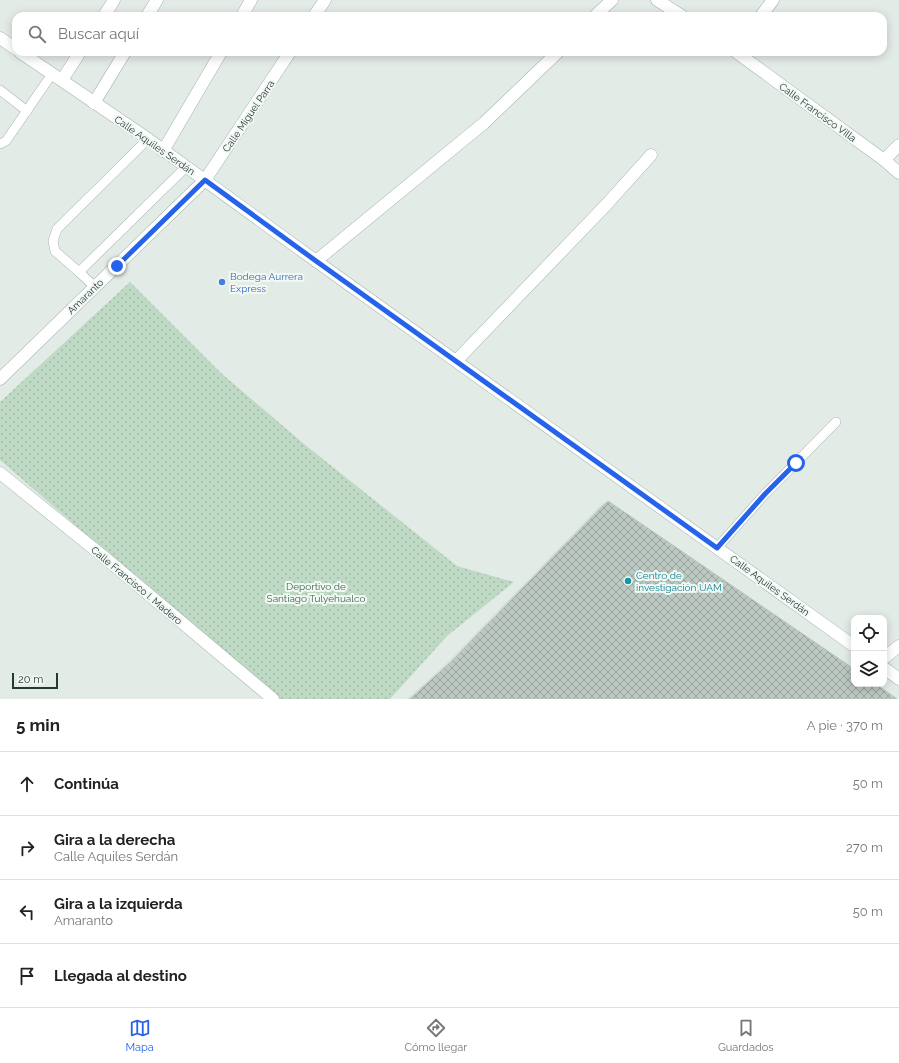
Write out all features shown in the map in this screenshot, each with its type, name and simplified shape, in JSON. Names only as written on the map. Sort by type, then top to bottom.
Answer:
[{"type":"street","points":[[106,12],[114,0]]},
{"type":"street","points":[[150,12],[157,0]]},
{"type":"street","points":[[244,12],[252,0]]},
{"type":"street","points":[[317,12],[325,0]]},
{"type":"street","points":[[599,12],[612,0]]},
{"type":"street","points":[[657,0],[676,12]]},
{"type":"street","points":[[764,12],[774,0]]},
{"type":"street","points":[[0,38],[12,46]]},
{"type":"street","name":"Calle Aquiles Serdán","points":[[26,56],[148,139],[851,644]]},
{"type":"street","points":[[57,77],[76,56]]},
{"type":"street","points":[[94,103],[123,56]]},
{"type":"street","points":[[163,151],[219,56]]},
{"type":"street","name":"Calle Miguel Parra","points":[[205,180],[287,56]]},
{"type":"street","points":[[316,261],[484,123],[554,56]]},
{"type":"street","name":"Calle Francisco Villa","points":[[741,56],[884,160],[899,173]]},
{"type":"street","points":[[884,160],[899,145]]},
{"type":"street","points":[[456,361],[601,211],[652,155]]},
{"type":"street","name":"Amaranto","points":[[0,379],[205,180]]},
{"type":"street","name":"Calle Francisco I. Madero","points":[[0,473],[104,557],[272,699]]},
{"type":"street","points":[[887,656],[899,646]]},
{"type":"street","points":[[887,670],[899,678]]},
{"type":"lane","points":[[0,144],[6,141],[27,111],[57,77]]},
{"type":"lane","points":[[0,90],[27,111]]},
{"type":"lane","points":[[95,287],[55,251],[53,241],[57,229],[148,139]]},
{"type":"lane","points":[[79,272],[186,167]]},
{"type":"lane","points":[[717,548],[765,494],[836,422]]},
{"type":"green space","name":"Deportivo de Santiago Tulyehualco","points":[[130,282],[222,374],[304,444],[457,566],[514,582],[447,636],[390,699],[276,699],[0,460],[0,402]]},
{"type":"building","name":"Centro de investigación UAM","points":[[608,501],[851,667],[851,687],[880,687],[897,699],[410,699],[452,661]]},
{"type":"place","name":"Bodega Aurrera Express","points":[[222,282]]},
{"type":"place","name":"Centro de investigación UAM","points":[[628,581]]},
{"type":"route","points":[[117,266],[205,180],[717,548],[765,494],[796,463]]}]
